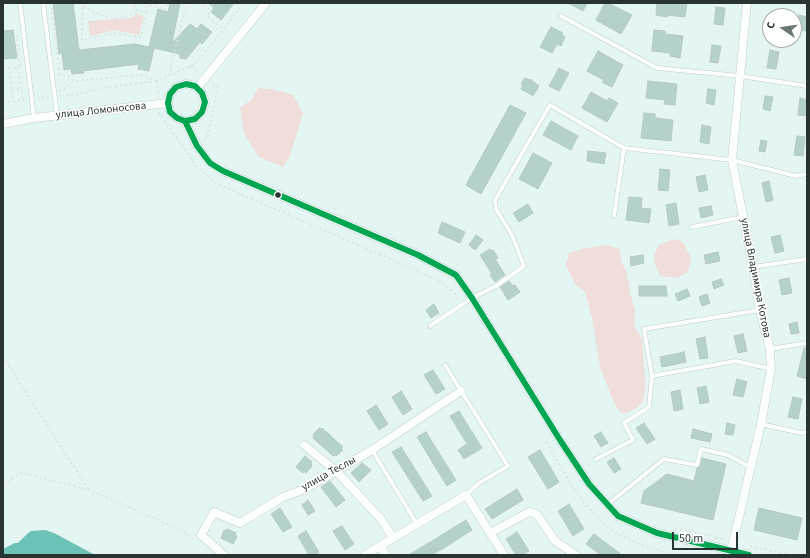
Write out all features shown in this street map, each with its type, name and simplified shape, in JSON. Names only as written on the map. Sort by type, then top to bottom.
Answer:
[{"type":"street","points":[[197,88],[266,3]]},
{"type":"street","name":"улица Владимира Котова","points":[[730,553],[771,370],[770,349],[760,310],[732,160],[747,3]]},
{"type":"street","points":[[186,84],[197,88],[202,93],[205,102],[202,112],[195,119],[185,121],[177,118],[170,112],[168,104],[170,94],[176,86],[186,84]]},
{"type":"street","name":"улица Ломоносова","points":[[3,124],[34,118],[168,104]]},
{"type":"street","points":[[185,121],[197,146],[210,163],[222,171],[436,264],[456,275],[589,484],[618,516],[657,533],[730,553],[749,555]]},
{"type":"street","name":"улица Теслы","points":[[224,555],[201,535],[214,512],[240,523],[283,498],[305,489],[372,450],[461,390]]},
{"type":"street","points":[[304,445],[336,471],[381,519],[393,538]]},
{"type":"street","points":[[365,555],[466,495],[504,555]]},
{"type":"street","points":[[490,533],[529,512],[534,512],[555,541],[576,555]]},
{"type":"street","points":[[380,546],[386,555]]},
{"type":"lane","points":[[20,3],[34,118]]},
{"type":"lane","points":[[44,3],[57,116]]},
{"type":"lane","points":[[561,16],[658,68],[740,76],[807,86]]},
{"type":"lane","points":[[430,326],[472,298],[496,286],[524,266],[512,235],[496,209],[495,200],[550,105],[624,148],[732,160],[796,176],[807,174]]},
{"type":"lane","points":[[614,216],[624,148]]},
{"type":"lane","points":[[692,227],[743,217]]},
{"type":"lane","points":[[753,267],[807,259]]},
{"type":"lane","points":[[596,459],[633,440],[624,424],[649,408],[652,376],[644,329],[760,310]]},
{"type":"lane","points":[[770,349],[807,343]]},
{"type":"lane","points":[[652,376],[736,361],[771,370]]},
{"type":"lane","points":[[445,365],[508,466],[479,483],[466,495]]},
{"type":"lane","points":[[760,424],[801,433],[807,432]]},
{"type":"lane","points":[[608,504],[664,459],[697,465],[701,449],[728,455],[750,467]]},
{"type":"lane","points":[[372,450],[417,524]]},
{"type":"path","points":[[51,3],[60,75]]},
{"type":"path","points":[[83,3],[82,40],[115,33],[141,37],[148,5],[166,9],[167,3]]},
{"type":"path","points":[[135,3],[136,10],[146,13]]},
{"type":"path","points":[[168,76],[184,12],[190,3]]},
{"type":"path","points":[[199,3],[209,9],[208,17],[223,29]]},
{"type":"path","points":[[191,66],[200,59],[244,3]]},
{"type":"path","points":[[83,7],[111,19],[130,16],[139,11]]},
{"type":"path","points":[[3,67],[9,68],[28,65]]},
{"type":"path","points":[[18,67],[23,100]]},
{"type":"path","points":[[9,68],[13,101]]},
{"type":"path","points":[[52,74],[69,76],[74,81]]},
{"type":"path","points":[[3,102],[54,97],[84,93],[101,88],[157,81],[140,75],[74,81],[54,97]]},
{"type":"path","points":[[12,90],[31,88]]},
{"type":"path","points":[[3,357],[89,490]]},
{"type":"path","points":[[3,484],[22,473],[89,490],[181,530],[197,542]]},
{"type":"path","points":[[675,528],[716,537]]},
{"type":"path","points":[[748,545],[792,555]]},
{"type":"shaded area","points":[[137,14],[144,16],[139,35],[115,30],[90,36],[88,21],[131,18]]},
{"type":"shaded area","points":[[258,88],[272,89],[293,95],[303,113],[290,156],[283,167],[259,157],[244,134],[240,108],[252,99]]},
{"type":"shaded area","points":[[674,239],[683,242],[691,258],[688,272],[677,278],[660,276],[654,262],[655,253],[659,245]]},
{"type":"shaded area","points":[[606,245],[620,249],[621,261],[627,273],[630,293],[635,310],[634,326],[642,339],[645,381],[644,400],[638,407],[628,413],[621,413],[613,401],[600,367],[592,318],[585,292],[575,284],[566,265],[569,253]]},
{"type":"shaded area","points":[[45,530],[54,533],[95,555],[3,555],[3,549],[18,543],[31,531]]},
{"type":"building","points":[[53,3],[73,3],[79,50],[135,44],[149,47],[158,9],[168,12],[170,3],[180,3],[172,43],[190,24],[197,29],[201,24],[212,32],[202,44],[200,42],[186,59],[180,58],[180,54],[154,48],[149,71],[138,69],[139,64],[83,71],[84,73],[72,74],[71,69],[64,70],[62,53],[59,54]]},
{"type":"building","points":[[208,3],[234,3],[221,20],[211,12],[214,8]]},
{"type":"building","points":[[568,3],[587,3],[583,11]]},
{"type":"building","points":[[605,3],[608,3],[632,15],[621,34],[596,20]]},
{"type":"building","points":[[657,3],[687,3],[685,17],[667,15],[667,17],[656,15]]},
{"type":"building","points":[[716,7],[725,8],[723,25],[714,24]]},
{"type":"building","points":[[802,16],[807,17],[806,31],[802,31]]},
{"type":"building","points":[[551,27],[563,33],[562,35],[565,37],[561,46],[557,44],[552,53],[540,47]]},
{"type":"building","points":[[13,30],[17,58],[3,59],[3,31]]},
{"type":"building","points":[[654,30],[665,31],[665,34],[683,36],[680,58],[670,56],[670,53],[652,51]]},
{"type":"building","points":[[712,45],[721,46],[718,63],[710,62]]},
{"type":"building","points":[[770,50],[779,52],[776,69],[767,68]]},
{"type":"building","points":[[598,51],[623,65],[612,87],[602,82],[604,80],[587,71]]},
{"type":"building","points":[[559,68],[569,73],[559,91],[549,86]]},
{"type":"building","points":[[525,78],[530,79],[539,86],[533,96],[521,89],[523,85],[521,84]]},
{"type":"building","points":[[648,81],[677,84],[675,105],[664,104],[665,100],[646,98]]},
{"type":"building","points":[[708,89],[716,90],[714,105],[706,103]]},
{"type":"building","points":[[591,92],[607,101],[609,98],[618,103],[607,122],[582,108]]},
{"type":"building","points":[[765,96],[773,97],[770,111],[763,109]]},
{"type":"building","points":[[800,98],[807,100],[807,116],[798,115]]},
{"type":"building","points":[[510,105],[526,113],[481,194],[466,185]]},
{"type":"building","points":[[644,113],[655,114],[655,118],[673,120],[671,141],[641,138]]},
{"type":"building","points":[[551,121],[578,136],[571,150],[543,135]]},
{"type":"building","points":[[702,125],[711,127],[709,144],[700,142]]},
{"type":"building","points":[[797,136],[805,137],[803,156],[794,155]]},
{"type":"building","points":[[761,140],[767,141],[765,152],[759,151]]},
{"type":"building","points":[[588,151],[606,153],[604,164],[587,161]]},
{"type":"building","points":[[533,153],[552,163],[538,189],[519,179]]},
{"type":"building","points":[[660,169],[670,170],[668,191],[658,190]]},
{"type":"building","points":[[705,175],[708,190],[699,192],[696,177]]},
{"type":"building","points":[[769,181],[773,200],[766,202],[762,183]]},
{"type":"building","points":[[629,197],[642,198],[641,208],[651,209],[649,223],[626,220]]},
{"type":"building","points":[[676,203],[679,224],[669,226],[666,205]]},
{"type":"building","points":[[528,204],[533,213],[519,222],[513,213]]},
{"type":"building","points":[[711,206],[713,215],[701,218],[699,208]]},
{"type":"building","points":[[442,222],[465,232],[460,243],[438,233]]},
{"type":"building","points":[[476,235],[483,240],[475,250],[469,245]]},
{"type":"building","points":[[780,235],[784,251],[775,253],[771,237]]},
{"type":"building","points":[[490,249],[491,251],[493,250],[498,258],[495,259],[505,275],[495,282],[490,275],[492,274],[480,255]]},
{"type":"building","points":[[718,252],[720,261],[706,264],[704,255]]},
{"type":"building","points":[[643,255],[644,263],[631,266],[630,257]]},
{"type":"building","points":[[789,278],[792,293],[782,295],[779,280]]},
{"type":"building","points":[[721,279],[724,285],[714,289],[712,282]]},
{"type":"building","points":[[509,281],[513,286],[515,285],[520,292],[508,300],[500,287]]},
{"type":"building","points":[[639,286],[666,286],[667,296],[639,296]]},
{"type":"building","points":[[687,289],[690,296],[678,301],[675,294]]},
{"type":"building","points":[[707,294],[710,303],[702,306],[699,297]]},
{"type":"building","points":[[434,304],[439,313],[431,318],[426,310]]},
{"type":"building","points":[[797,322],[799,333],[791,334],[789,324]]},
{"type":"building","points":[[743,334],[747,351],[738,353],[734,336]]},
{"type":"building","points":[[705,337],[708,358],[700,359],[696,339]]},
{"type":"building","points":[[804,348],[807,348],[807,379],[797,376]]},
{"type":"building","points":[[684,352],[686,362],[662,367],[660,357]]},
{"type":"building","points":[[433,370],[445,389],[436,394],[424,375]]},
{"type":"building","points":[[737,379],[747,382],[743,397],[733,395]]},
{"type":"building","points":[[706,386],[709,402],[700,404],[697,388]]},
{"type":"building","points":[[680,390],[683,409],[674,411],[671,392]]},
{"type":"building","points":[[401,391],[412,409],[403,415],[392,397]]},
{"type":"building","points":[[793,397],[802,399],[798,419],[788,417]]},
{"type":"building","points":[[376,405],[388,424],[379,430],[367,411]]},
{"type":"building","points":[[459,411],[482,448],[464,459],[458,450],[467,444],[450,416]]},
{"type":"building","points":[[644,423],[655,439],[647,444],[636,428]]},
{"type":"building","points":[[727,423],[735,425],[733,435],[725,434]]},
{"type":"building","points":[[319,428],[322,428],[343,447],[341,448],[343,450],[336,456],[333,456],[313,438],[313,435]]},
{"type":"building","points":[[693,429],[712,434],[710,442],[691,438]]},
{"type":"building","points":[[426,432],[456,480],[447,486],[417,437]]},
{"type":"building","points":[[601,432],[608,443],[601,447],[594,436]]},
{"type":"building","points":[[401,447],[432,496],[423,501],[392,452]]},
{"type":"building","points":[[540,450],[559,482],[548,489],[528,457]]},
{"type":"building","points":[[305,456],[312,462],[312,466],[306,473],[304,471],[303,473],[296,467]]},
{"type":"building","points":[[614,458],[621,469],[614,473],[607,462]]},
{"type":"building","points":[[702,458],[726,464],[713,520],[641,503],[644,491],[667,474],[694,481],[697,468],[700,466]]},
{"type":"building","points":[[362,463],[371,470],[359,482],[351,473]]},
{"type":"building","points":[[330,481],[345,500],[336,507],[321,487]]},
{"type":"building","points":[[517,489],[523,500],[492,519],[485,509]]},
{"type":"building","points":[[308,500],[315,511],[308,515],[302,505]]},
{"type":"building","points":[[569,504],[584,529],[573,536],[558,511]]},
{"type":"building","points":[[280,508],[292,527],[283,532],[271,514]]},
{"type":"building","points":[[759,508],[802,518],[797,540],[754,530]]},
{"type":"building","points":[[466,520],[472,530],[447,546],[432,555],[409,555]]},
{"type":"building","points":[[342,526],[354,544],[345,550],[333,531]]},
{"type":"building","points":[[227,529],[236,533],[235,535],[237,536],[233,544],[221,538],[224,530],[227,531]]},
{"type":"building","points":[[306,531],[319,552],[314,555],[309,555],[298,536]]},
{"type":"building","points":[[517,532],[529,551],[522,555],[516,555],[506,539]]},
{"type":"building","points":[[594,534],[622,555],[601,555],[586,544]]},
{"type":"transit line","points":[[185,121],[195,119],[202,112],[205,102],[202,93],[195,86],[186,84],[176,87],[170,94],[168,103],[170,112],[177,118],[185,121],[197,146],[210,163],[223,171],[418,255],[456,275],[589,484],[618,516],[657,533],[749,555]]}]
